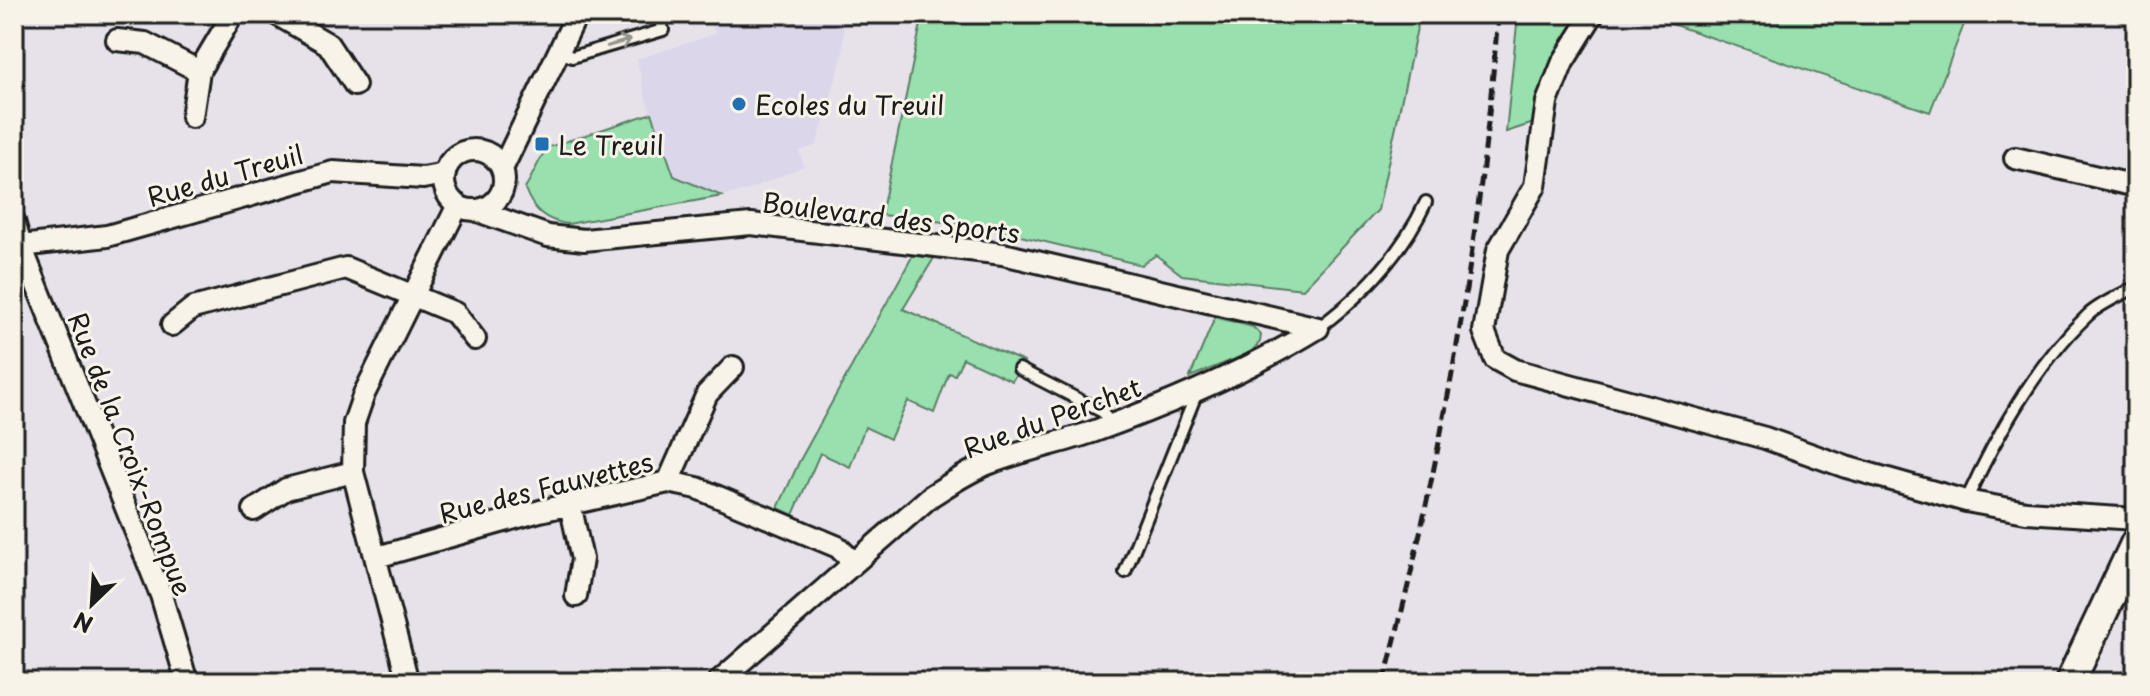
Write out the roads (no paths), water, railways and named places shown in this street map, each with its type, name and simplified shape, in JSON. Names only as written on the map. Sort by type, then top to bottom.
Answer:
[{"type":"main road","points":[[2070,682],[2136,542]]},
{"type":"street","points":[[192,117],[199,71],[233,14]]},
{"type":"street","points":[[276,14],[328,44],[355,85]]},
{"type":"street","points":[[520,128],[453,159],[445,174],[447,191],[467,207],[492,204],[520,128],[577,14]]},
{"type":"street","points":[[1593,14],[1563,62],[1547,102],[1535,186],[1498,250],[1484,331],[1495,359],[1515,370],[1737,430],[1904,485],[1966,501],[2026,512],[2136,519]]},
{"type":"street","points":[[117,40],[145,43],[199,71]]},
{"type":"street","points":[[477,150],[490,154],[515,211],[548,236]]},
{"type":"street","points":[[2015,158],[2136,186]]},
{"type":"street","name":"Rue du Treuil","points":[[21,246],[107,236],[333,172],[423,178],[445,174]]},
{"type":"street","points":[[408,682],[353,472],[352,445],[359,408],[411,294],[467,207]]},
{"type":"street","name":"Boulevard des Sports","points":[[467,207],[548,236],[584,240],[751,224],[953,245],[1318,328]]},
{"type":"street","name":"Rue de la Croix-Rompue","points":[[14,221],[21,246],[161,595],[187,682]]},
{"type":"street","points":[[172,325],[193,308],[346,268],[455,313],[475,339]]},
{"type":"street","name":"Rue du Perchet","points":[[718,682],[931,496],[958,479],[990,463],[1110,425],[1198,390],[1268,359],[1318,328]]},
{"type":"street","points":[[668,482],[707,394],[733,367]]},
{"type":"street","points":[[254,510],[286,489],[353,472]]},
{"type":"street","name":"Rue des Fauvettes","points":[[377,557],[570,504],[668,482],[697,488],[838,547],[854,563]]},
{"type":"street","points":[[570,504],[582,559],[576,596]]},
{"type":"lane","points":[[558,51],[572,57],[663,30],[658,14]]},
{"type":"lane","points":[[1318,328],[1345,308],[1403,245],[1426,202]]},
{"type":"lane","points":[[1966,501],[1991,446],[2044,367],[2089,314],[2136,287]]},
{"type":"lane","points":[[1019,369],[1103,412],[1110,425]]},
{"type":"lane","points":[[1125,572],[1198,390]]},
{"type":"railway","points":[[1384,682],[1405,600],[1456,351],[1481,183],[1498,14]]},
{"type":"place","name":"Ecoles du Treuil","points":[[739,104]]},
{"type":"place","name":"Le Treuil","points":[[542,144]]}]
